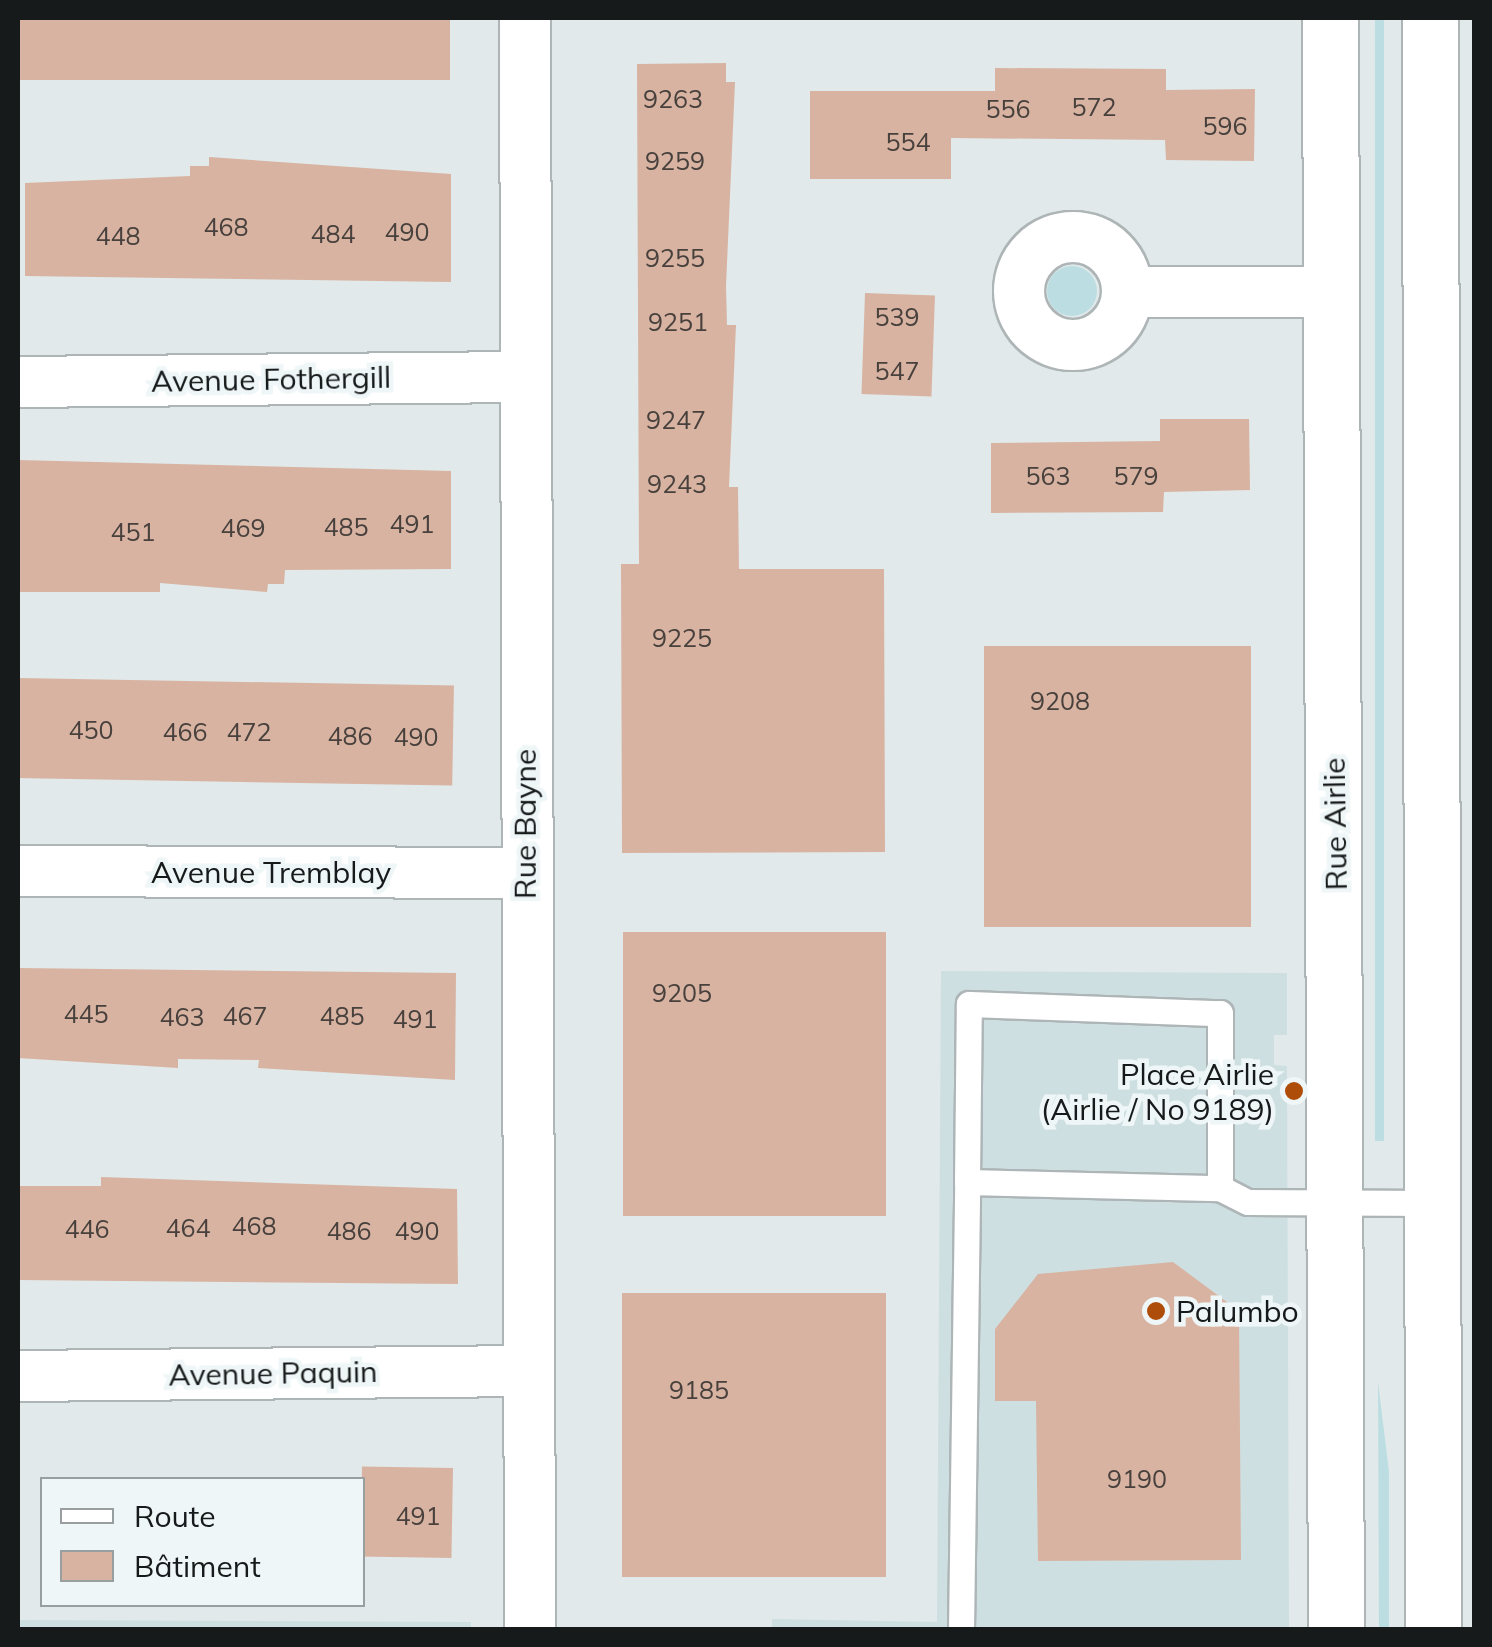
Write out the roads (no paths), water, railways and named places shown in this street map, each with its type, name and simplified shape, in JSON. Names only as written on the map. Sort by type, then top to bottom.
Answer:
[{"type":"main road","name":"Rue Airlie","points":[[1330,18],[1336,1630]]},
{"type":"main road","points":[[1430,18],[1434,1630]]},
{"type":"street","name":"Rue Bayne","points":[[526,18],[525,873],[530,1630]]},
{"type":"street","points":[[1127,292],[1332,292]]},
{"type":"street","name":"Avenue Fothergill","points":[[18,382],[524,377]]},
{"type":"street","name":"Avenue Tremblay","points":[[18,870],[525,873]]},
{"type":"street","name":"Avenue Paquin","points":[[18,1376],[528,1371]]},
{"type":"lane","points":[[962,1630],[969,1004],[1220,1013],[1220,1188]]},
{"type":"lane","points":[[967,1182],[1220,1188],[1248,1202],[1433,1203]]},
{"type":"place","name":"Place Airlie (Airlie / No 9189)","points":[[1294,1091]]},
{"type":"place","name":"Palumbo","points":[[1156,1311]]}]
